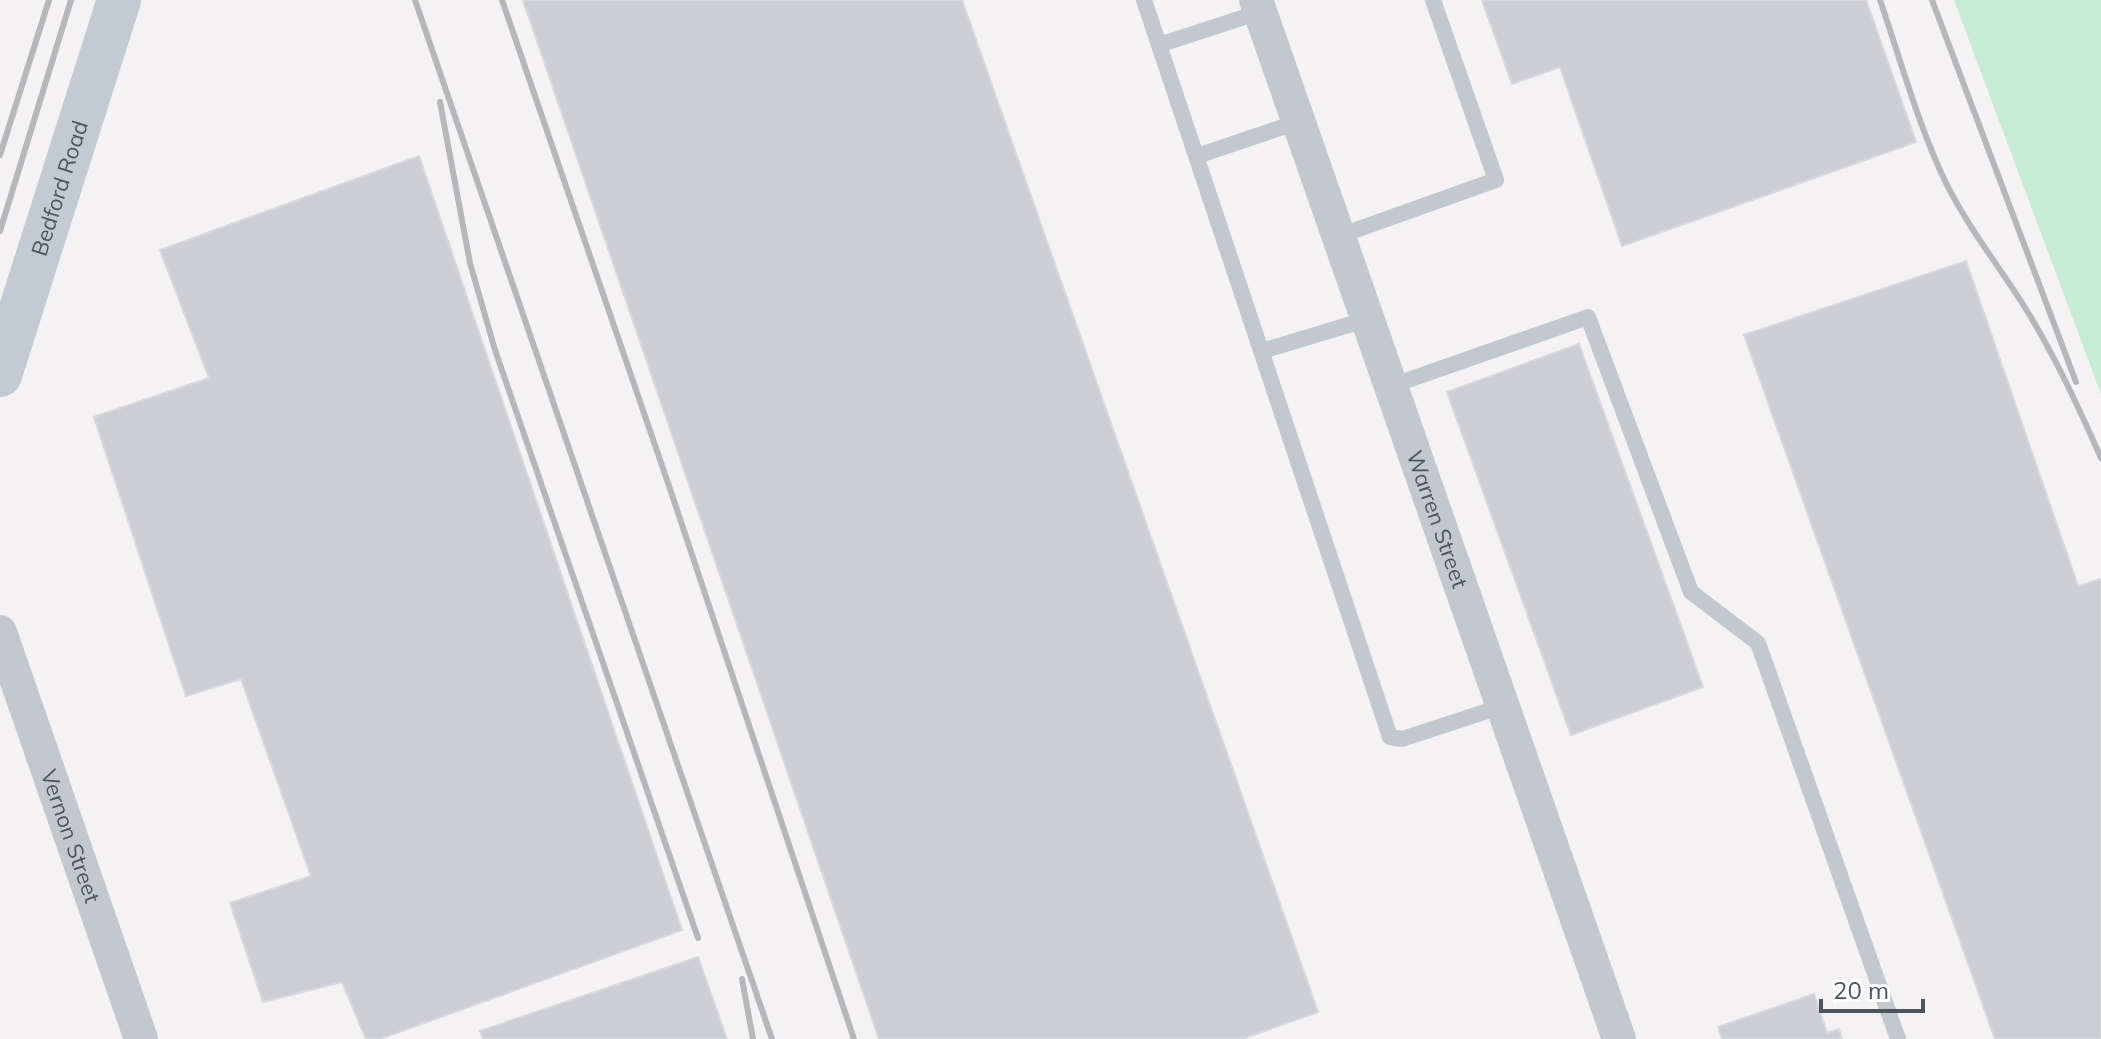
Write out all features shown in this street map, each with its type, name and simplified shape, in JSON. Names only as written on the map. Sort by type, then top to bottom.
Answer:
[{"type":"street","name":"Bedford Road","points":[[0,375],[119,0]]},
{"type":"street","name":"Warren Street","points":[[1258,6],[1619,1039]]},
{"type":"street","name":"Vernon Street","points":[[0,632],[141,1039]]},
{"type":"lane","points":[[1144,0],[1390,737],[1402,739],[1503,706]]},
{"type":"lane","points":[[1339,236],[1496,180],[1433,0]]},
{"type":"lane","points":[[1159,45],[1258,6]]},
{"type":"lane","points":[[1197,156],[1298,122]]},
{"type":"lane","points":[[1391,386],[1588,317],[1691,592],[1758,643],[1898,1039]]},
{"type":"lane","points":[[1262,351],[1368,319]]},
{"type":"green space","points":[[1954,0],[2101,0],[2101,394]]},
{"type":"building","points":[[523,0],[962,0],[1318,1012],[1242,1039],[879,1039]]},
{"type":"building","points":[[1482,0],[1866,0],[1916,142],[1622,246],[1560,67],[1512,84]]},
{"type":"building","points":[[419,156],[682,930],[380,1039],[366,1039],[342,982],[263,1002],[230,903],[311,876],[241,679],[186,696],[94,417],[209,378],[160,250]]},
{"type":"building","points":[[1966,261],[2078,586],[2101,579],[2101,1039],[1995,1039],[1744,335]]},
{"type":"building","points":[[1579,344],[1703,687],[1571,735],[1447,392]]},
{"type":"building","points":[[698,957],[727,1039],[483,1039],[480,1031]]},
{"type":"building","points":[[1814,994],[1827,1033],[1839,1029],[1842,1039],[1722,1039],[1718,1027]]},
{"type":"railway","points":[[0,155],[49,0]]},
{"type":"railway","points":[[0,231],[71,0]]},
{"type":"railway","points":[[415,0],[772,1039]]},
{"type":"railway","points":[[502,0],[854,1039]]},
{"type":"railway","points":[[1880,0],[1918,116],[1946,183],[2045,343],[2101,458]]},
{"type":"railway","points":[[1932,0],[2076,382]]},
{"type":"railway","points":[[440,102],[470,263],[495,350],[698,938]]},
{"type":"railway","points":[[742,979],[753,1039]]}]
